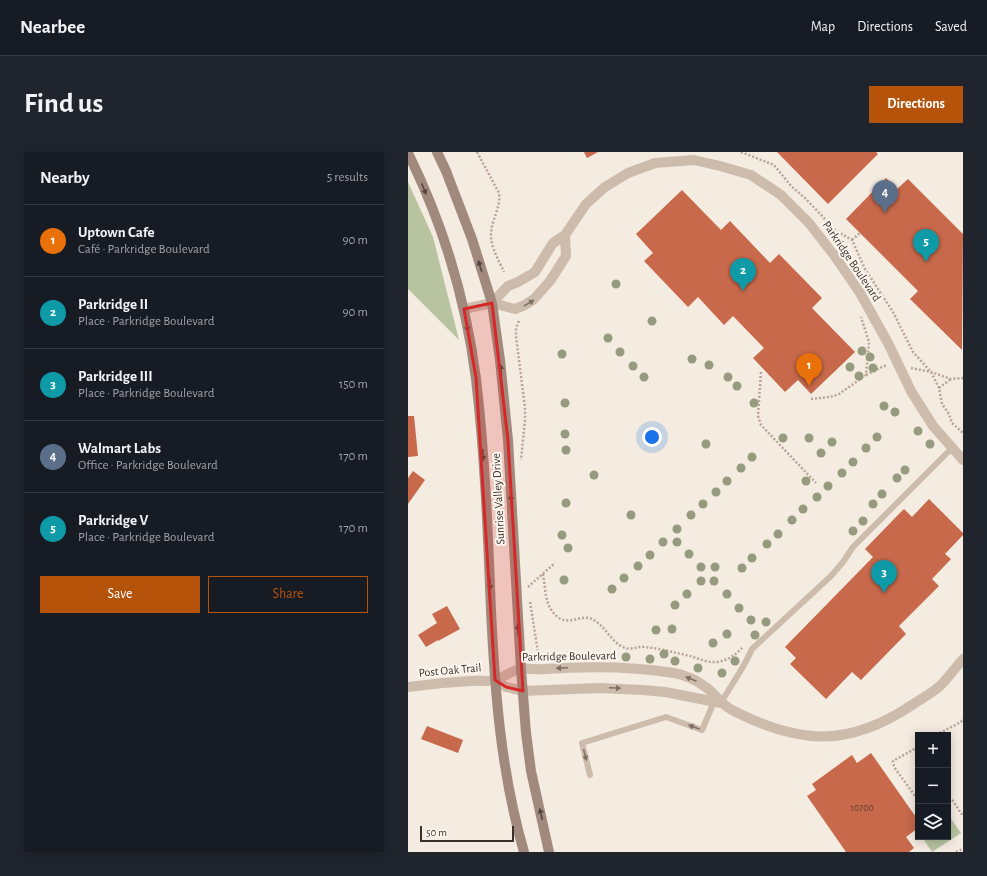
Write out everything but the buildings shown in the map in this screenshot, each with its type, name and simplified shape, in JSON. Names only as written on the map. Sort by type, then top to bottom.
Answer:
[{"type":"main road","name":"Sunrise Valley Drive","points":[[437,152],[446,171],[472,239],[492,303],[500,360],[508,440],[526,733],[531,771],[549,852]]},
{"type":"main road","name":"Sunrise Valley Drive","points":[[408,153],[440,229],[449,255],[464,309],[476,378],[481,425],[495,680],[505,769],[524,852]]},
{"type":"street","name":"Parkridge Boulevard","points":[[492,303],[508,286],[535,272],[553,243],[565,235],[586,204],[605,187],[628,173],[655,163],[694,160],[751,175],[781,195],[809,223],[834,255],[860,293],[888,343],[911,391],[933,426],[963,460]]},
{"type":"street","points":[[464,309],[492,303],[515,309],[534,299],[550,281],[566,256],[565,235]]},
{"type":"street","name":"Parkridge Boulevard","points":[[717,703],[707,688],[692,679],[675,674],[620,668],[521,669],[508,673],[495,680],[506,687],[523,691],[599,688],[665,692],[717,703],[766,726],[794,734],[817,737],[839,736],[864,729],[901,712],[940,686],[963,659]]},
{"type":"street","name":"Post Oak Trail","points":[[408,687],[495,680]]},
{"type":"lane","points":[[590,775],[582,743],[666,717],[702,730],[717,703],[746,664],[752,649],[831,576],[844,562],[853,547],[952,448]]},
{"type":"path","points":[[477,152],[500,193],[500,200],[490,235],[504,272]]},
{"type":"path","points":[[741,152],[774,165],[791,186],[824,218],[828,226],[852,240],[865,269],[893,312],[913,352],[931,372],[939,388],[942,404],[949,414],[952,423],[963,433]]},
{"type":"path","points":[[852,240],[860,233]]},
{"type":"path","points":[[860,319],[869,342],[866,376]]},
{"type":"path","points":[[518,321],[516,336],[523,387],[525,420],[521,463]]},
{"type":"path","points":[[811,399],[830,397],[839,394],[884,366],[901,370],[914,368],[951,379],[963,378]]},
{"type":"path","points":[[761,372],[758,416],[761,425],[816,483]]},
{"type":"path","points":[[939,388],[951,379]]},
{"type":"path","points":[[527,587],[555,563]]},
{"type":"path","points":[[543,574],[546,597],[549,606],[560,618],[569,621],[590,618],[599,623],[622,647],[629,649],[642,647],[666,650],[709,662],[717,662],[731,658],[747,644]]},
{"type":"path","points":[[527,580],[538,652]]},
{"type":"path","points":[[941,732],[961,722],[963,718]]},
{"type":"path","points":[[915,749],[893,762],[894,767],[915,796]]},
{"type":"path","points":[[951,800],[963,816]]},
{"type":"path","points":[[956,852],[963,849]]},
{"type":"highlighted area","points":[[492,303],[508,440],[523,691],[506,687],[495,680],[476,378],[464,309]]},
{"type":"green space","points":[[408,182],[433,237],[459,340],[408,289]]},
{"type":"green space","points":[[951,818],[961,833],[951,840]]},
{"type":"green space","points":[[924,840],[950,840],[932,852]]},
{"type":"place","name":"Walmart Labs","points":[[885,213]]},
{"type":"place","name":"Parkridge V","points":[[926,262]]},
{"type":"place","name":"Parkridge II","points":[[743,291]]},
{"type":"place","name":"Uptown Cafe","points":[[809,386]]},
{"type":"place","name":"Parkridge III","points":[[884,593]]}]
